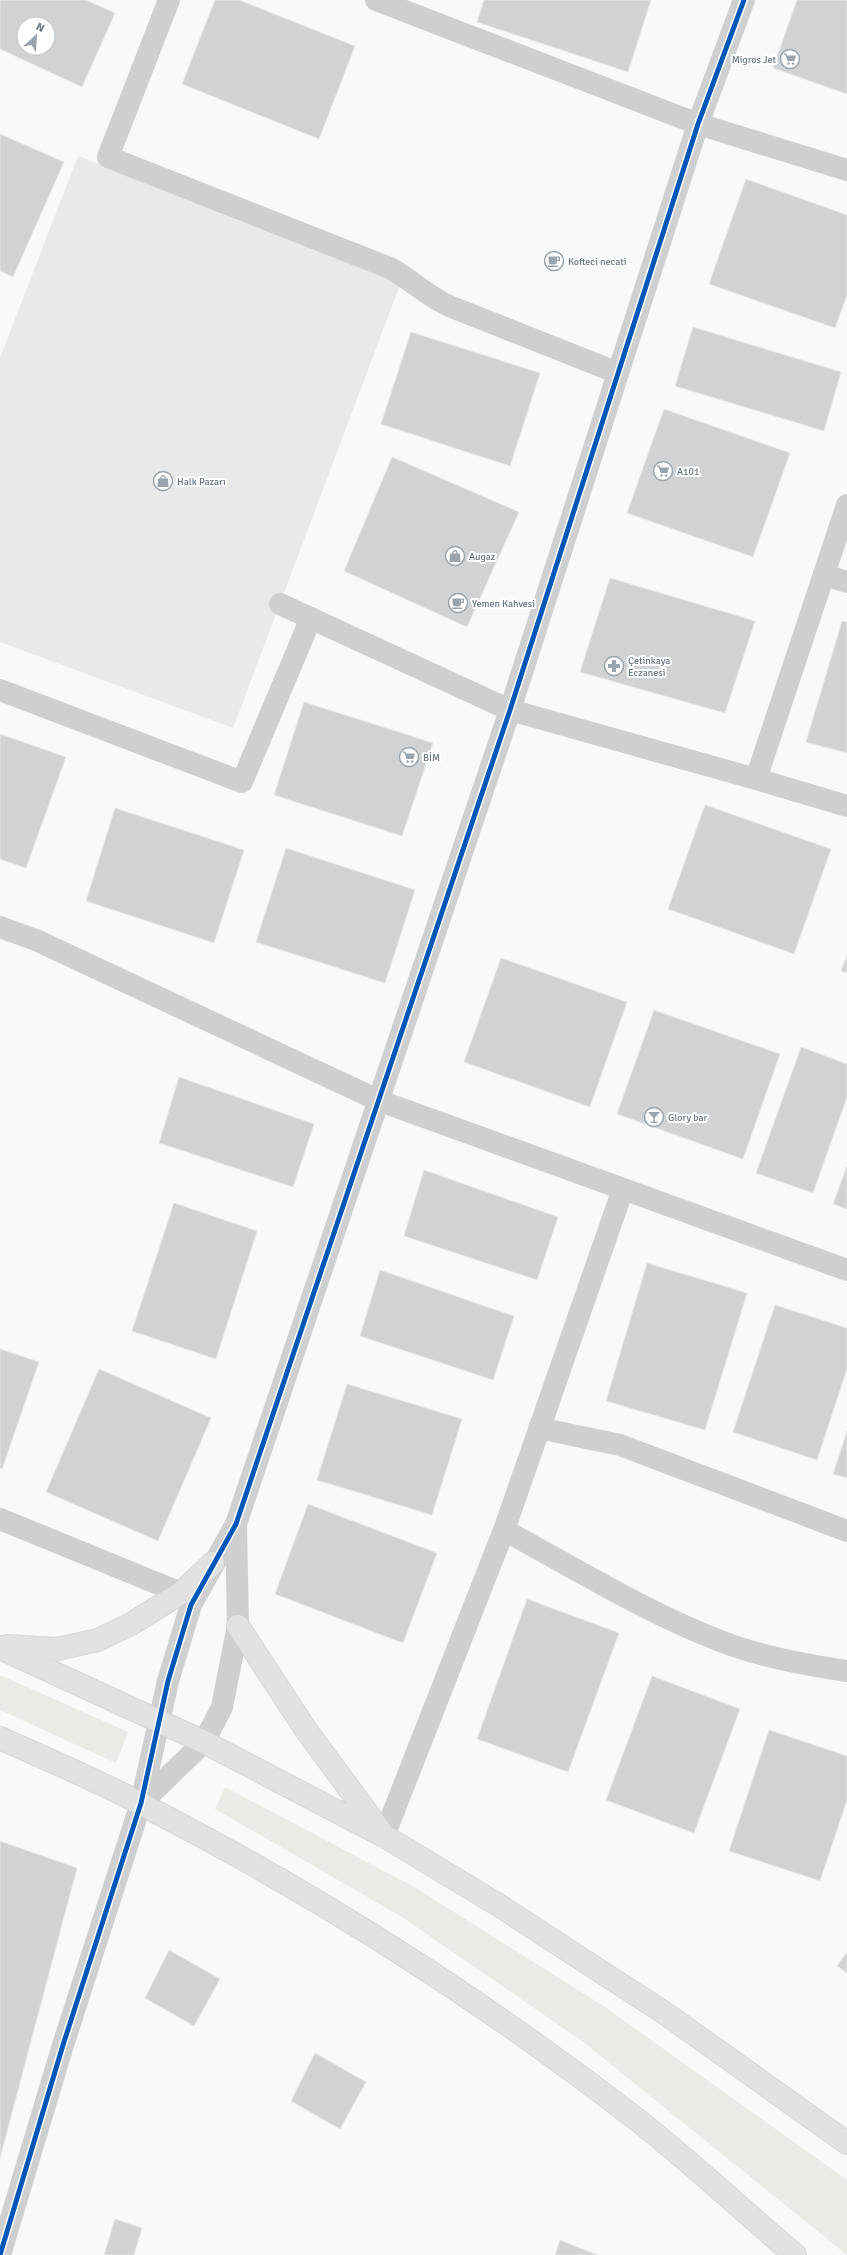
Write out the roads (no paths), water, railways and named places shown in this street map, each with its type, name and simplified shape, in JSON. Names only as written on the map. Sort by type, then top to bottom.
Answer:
[{"type":"highway","points":[[0,1647],[57,1649],[98,1640],[131,1624],[181,1593],[213,1563]]},
{"type":"highway","points":[[238,1626],[306,1730],[384,1836]]},
{"type":"highway","points":[[0,1647],[204,1742],[384,1836],[500,1906],[666,2014],[847,2143]]},
{"type":"highway","points":[[0,1738],[141,1803],[201,1835],[383,1941],[488,2011],[636,2119],[795,2255]]},
{"type":"street","points":[[169,0],[108,157],[390,268],[409,279],[427,294],[449,306],[618,372]]},
{"type":"street","points":[[376,0],[698,124],[847,170]]},
{"type":"street","points":[[0,2255],[63,2045],[141,1803],[168,1681],[191,1605],[236,1524],[380,1101],[510,710],[698,124],[744,0]]},
{"type":"street","points":[[756,779],[847,505]]},
{"type":"street","points":[[824,575],[847,582]]},
{"type":"street","points":[[280,604],[510,710],[847,806]]},
{"type":"street","points":[[0,690],[242,782],[311,618]]},
{"type":"street","points":[[0,927],[36,940],[380,1101],[847,1270]]},
{"type":"street","points":[[384,1836],[504,1530],[623,1189]]},
{"type":"street","points":[[539,1428],[620,1445],[847,1531]]},
{"type":"street","points":[[0,1519],[181,1593]]},
{"type":"street","points":[[141,1803],[204,1742],[222,1707],[238,1626],[236,1524]]},
{"type":"street","points":[[504,1530],[658,1614],[724,1643],[771,1657],[847,1671]]},
{"type":"place","name":"Migros Jet","points":[[790,59]]},
{"type":"place","name":"Kofteci necati","points":[[554,261]]},
{"type":"place","name":"A101","points":[[663,471]]},
{"type":"place","name":"Halk Pazarı","points":[[163,481]]},
{"type":"place","name":"Augaz","points":[[455,556]]},
{"type":"place","name":"Yemen Kahvesi","points":[[458,603]]},
{"type":"place","name":"Çetinkaya Eczanesi","points":[[614,666]]},
{"type":"place","name":"BİM","points":[[409,757]]},
{"type":"place","name":"Glory bar","points":[[654,1117]]}]
